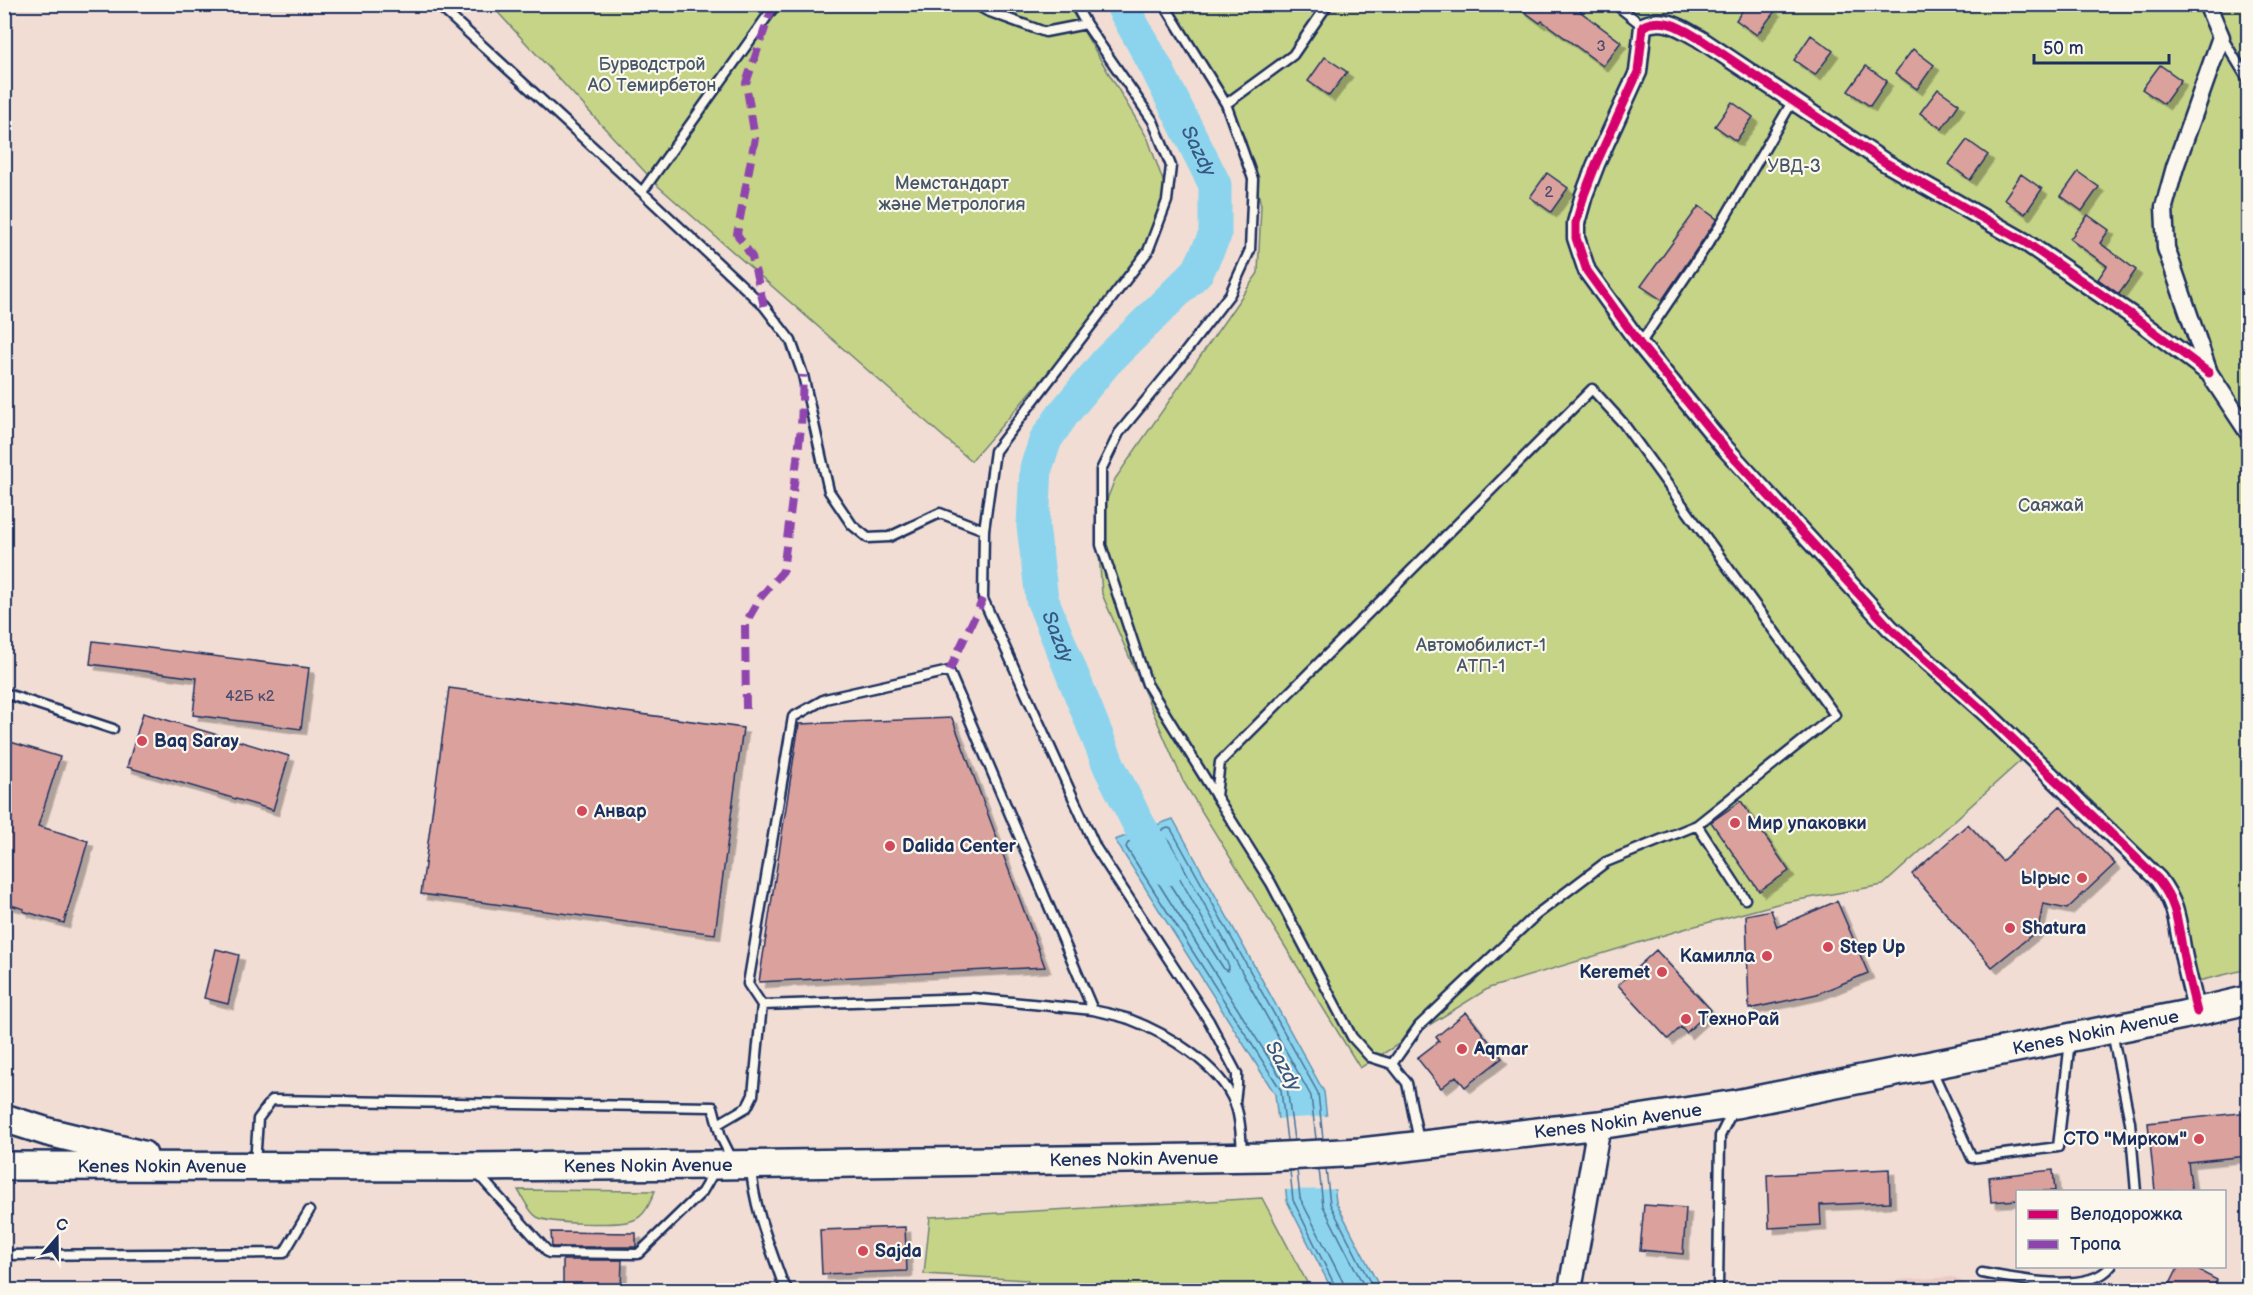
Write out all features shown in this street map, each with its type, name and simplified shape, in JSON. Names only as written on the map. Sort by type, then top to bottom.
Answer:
[{"type":"highway","name":"Kenes Nokin Avenue","points":[[4,1166],[735,1165],[1253,1157],[1361,1152],[1599,1125],[1736,1104],[2248,1000]]},
{"type":"highway","points":[[4,1118],[48,1132],[197,1167]]},
{"type":"main road","points":[[1569,1290],[1599,1125]]},
{"type":"street","points":[[2207,4],[2221,37],[2175,167],[2164,207],[2166,248],[2209,373],[2248,432]]},
{"type":"street","points":[[2190,1013],[2176,908],[2158,879],[1988,715],[1890,628],[1724,447],[1640,344],[1587,271],[1580,254],[1576,230],[1584,195],[1638,72],[1643,26],[1653,21],[1672,23],[1700,39],[1886,163],[2025,242],[2209,373]]},
{"type":"lane","points":[[437,4],[764,306],[791,341],[803,375],[829,491],[852,525],[868,538],[889,537],[940,513],[984,530]]},
{"type":"lane","points":[[642,192],[776,4]]},
{"type":"lane","points":[[975,4],[987,11],[1045,32],[1086,24]]},
{"type":"lane","points":[[1075,4],[1086,24],[1153,121],[1171,166],[1167,201],[1148,251],[995,451],[984,530],[983,598],[1096,848],[1209,1021],[1237,1074],[1235,1102]]},
{"type":"lane","points":[[1164,4],[1226,104],[1253,179],[1250,250],[1230,294],[1119,433],[1101,470],[1101,545],[1146,684],[1270,883],[1352,1037],[1370,1057],[1392,1064],[1407,1083],[1420,1147]]},
{"type":"lane","points":[[1226,104],[1293,55],[1328,4]]},
{"type":"lane","points":[[1615,4],[1643,26]]},
{"type":"lane","points":[[2221,37],[2248,80]]},
{"type":"lane","points":[[1640,344],[1720,226],[1792,102]]},
{"type":"lane","points":[[1216,796],[1220,762],[1593,389],[1623,423],[1835,715],[1697,825],[1606,862],[1536,915],[1419,1026],[1392,1064]]},
{"type":"lane","points":[[718,1125],[747,1107],[753,1095],[762,1005],[748,984],[793,717],[825,699],[949,671],[1093,1010]]},
{"type":"lane","points":[[4,693],[113,729]]},
{"type":"lane","points":[[1697,825],[1745,899]]},
{"type":"lane","points":[[762,1005],[972,998],[1093,1010],[1129,1019],[1207,1063],[1235,1102],[1253,1157]]},
{"type":"lane","points":[[2111,1029],[2130,1122],[2136,1190]]},
{"type":"lane","points":[[1930,1065],[1972,1158],[2058,1147],[2070,1037]]},
{"type":"lane","points":[[255,1167],[258,1119],[272,1100],[713,1107],[721,1137],[735,1165],[753,1192],[782,1281],[788,1290]]},
{"type":"lane","points":[[1718,1290],[1720,1136],[1736,1104]]},
{"type":"lane","points":[[467,1167],[474,1169],[549,1253],[638,1254],[702,1192],[735,1165]]},
{"type":"lane","points":[[4,1255],[284,1253],[309,1211]]},
{"type":"lane","points":[[1982,1273],[2054,1287],[2080,1288],[2106,1275],[2110,1268]]},
{"type":"shaded area","points":[[1952,1277],[1979,1290],[1721,1290]]},
{"type":"green space","name":"Мемстандарт және Метрология","points":[[491,5],[1068,5],[1148,139],[1167,192],[1136,271],[971,461],[658,186]]},
{"type":"green space","points":[[1162,5],[2248,5],[2248,969],[2190,983],[2158,879],[2028,754],[1883,885],[1781,903],[1684,929],[1489,988],[1360,1068],[1183,781],[1102,594],[1097,525],[1115,479],[1258,273],[1261,205],[1245,138]]},
{"type":"green space","points":[[518,1190],[655,1191],[647,1208],[638,1218],[626,1222],[600,1224],[569,1223],[537,1217]]},
{"type":"green space","points":[[1262,1198],[1311,1290],[1027,1290],[1028,1280],[924,1274],[930,1217]]},
{"type":"green space","points":[[498,1288],[495,1290],[5,1290]]},
{"type":"water","points":[[1173,819],[1324,1092],[1336,1202],[1381,1290],[1332,1290],[1287,1201],[1275,1094],[1115,840]]},
{"type":"pier","points":[[1330,1116],[1338,1189],[1283,1190],[1275,1119]]},
{"type":"building","points":[[1514,4],[1570,4],[1621,42],[1603,66],[1542,21],[1540,23]]},
{"type":"building","points":[[1747,4],[1766,4],[1775,11],[1757,35],[1736,20]]},
{"type":"building","points":[[1811,35],[1833,51],[1815,75],[1794,60]]},
{"type":"building","points":[[1913,49],[1934,65],[1917,89],[1895,73]]},
{"type":"building","points":[[1325,57],[1347,72],[1329,96],[1308,81]]},
{"type":"building","points":[[2160,65],[2181,80],[2164,104],[2142,89]]},
{"type":"building","points":[[1866,66],[1887,81],[1870,106],[1848,91]]},
{"type":"building","points":[[1938,89],[1959,104],[1942,129],[1920,113]]},
{"type":"building","points":[[1732,102],[1753,117],[1736,141],[1715,126]]},
{"type":"building","points":[[1967,140],[1988,155],[1970,180],[1949,164]]},
{"type":"building","points":[[2078,172],[2099,187],[2082,211],[2061,196]]},
{"type":"building","points":[[1547,173],[1568,188],[1551,212],[1530,197]]},
{"type":"building","points":[[2021,174],[2042,189],[2025,214],[2004,199]]},
{"type":"building","points":[[1699,206],[1717,219],[1662,300],[1641,286]]},
{"type":"building","points":[[2088,215],[2109,230],[2100,243],[2136,270],[2119,294],[2098,279],[2107,266],[2070,239]]},
{"type":"building","points":[[93,641],[309,668],[301,729],[193,715],[197,678],[90,664]]},
{"type":"building","name":"Анвар","points":[[449,688],[743,728],[715,934],[421,894]]},
{"type":"building","points":[[143,713],[289,756],[273,810],[127,767]]},
{"type":"building","name":"Dalida Center","points":[[952,718],[1045,967],[759,982],[799,724]]},
{"type":"building","points":[[4,740],[60,757],[38,826],[88,841],[64,923],[4,903]]},
{"type":"building","points":[[1741,801],[1789,871],[1759,891],[1711,822]]},
{"type":"building","points":[[2060,806],[2115,864],[2067,909],[2043,904],[2038,930],[1992,967],[1912,874],[1968,824],[2002,861]]},
{"type":"building","points":[[1837,901],[1868,973],[1817,994],[1749,1009],[1746,915],[1771,910],[1777,927]]},
{"type":"building","points":[[216,949],[239,955],[228,1004],[204,998]]},
{"type":"building","points":[[1656,950],[1711,1010],[1686,1033],[1681,1027],[1668,1039],[1618,985]]},
{"type":"building","name":"Aqmar","points":[[1466,1012],[1502,1058],[1465,1087],[1456,1076],[1441,1088],[1417,1058],[1439,1041],[1436,1037]]},
{"type":"building","name":"СТО \"Мирком\"","points":[[2248,1112],[2248,1156],[2188,1162],[2192,1190],[2155,1190],[2148,1123]]},
{"type":"building","points":[[1889,1169],[1890,1202],[1820,1205],[1821,1225],[1769,1228],[1767,1175]]},
{"type":"building","points":[[2053,1170],[2055,1190],[2016,1190],[2016,1200],[1991,1202],[1989,1177]]},
{"type":"building","points":[[1644,1205],[1686,1208],[1683,1254],[1640,1250]]},
{"type":"building","name":"Sajda","points":[[905,1227],[907,1271],[822,1274],[820,1230]]},
{"type":"building","points":[[551,1232],[636,1233],[636,1247],[552,1247]]},
{"type":"building","points":[[563,1260],[622,1260],[621,1290],[563,1290]]},
{"type":"building","points":[[2178,1268],[2194,1268],[2217,1280],[2212,1290],[2167,1290]]},
{"type":"waterway","name":"Sazdy","points":[[1121,4],[1156,67],[1215,185],[1215,235],[1198,271],[1106,362],[1046,439],[1036,468],[1033,526],[1042,599],[1110,768],[1139,825],[1166,869]]},
{"type":"marked path","points":[[764,306],[752,257],[737,234],[755,138],[746,83],[771,11],[770,4]]},
{"type":"marked path","points":[[746,709],[745,624],[760,598],[783,571],[801,428],[803,375]]},
{"type":"marked path","points":[[949,671],[983,599]]},
{"type":"cycle path","points":[[2197,1012],[2176,914],[2170,897],[2158,879],[1988,715],[1890,628],[1724,447],[1640,344],[1587,271],[1576,238],[1576,223],[1596,164],[1638,72],[1643,26],[1658,22],[1665,23],[1679,27],[1700,39],[1886,163],[2025,242],[2137,319],[2209,373]]},
{"type":"place","name":"Baq Saray","points":[[142,741]]},
{"type":"place","name":"Анвар","points":[[582,811]]},
{"type":"place","name":"Мир упаковки","points":[[1735,823]]},
{"type":"place","name":"Dalida Center","points":[[890,846]]},
{"type":"place","name":"Ырыс","points":[[2082,878]]},
{"type":"place","name":"Shatura","points":[[2010,928]]},
{"type":"place","name":"Step Up","points":[[1828,947]]},
{"type":"place","name":"Камилла","points":[[1767,956]]},
{"type":"place","name":"Keremet","points":[[1662,972]]},
{"type":"place","name":"ТехноРай","points":[[1686,1019]]},
{"type":"place","name":"Aqmar","points":[[1462,1049]]},
{"type":"place","name":"СТО \"Мирком\"","points":[[2199,1139]]},
{"type":"place","name":"Sajda","points":[[863,1251]]},
{"type":"park label","name":"Бурводстрой АО Темирбетон","points":[[652,74]]},
{"type":"park label","name":"УВД-3","points":[[1794,166]]},
{"type":"park label","name":"Саяжай","points":[[2051,505]]},
{"type":"park label","name":"Автомобилист-1 АТП-1","points":[[1481,655]]}]
